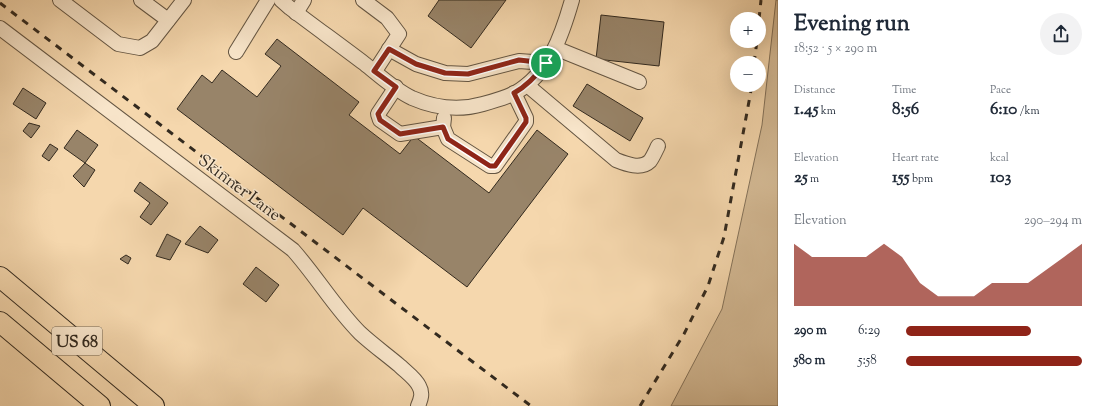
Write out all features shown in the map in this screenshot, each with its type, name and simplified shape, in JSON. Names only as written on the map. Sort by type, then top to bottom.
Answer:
[{"type":"highway","name":"US 68","points":[[0,276],[154,406]]},
{"type":"highway","name":"US 68","points":[[0,322],[100,406]]},
{"type":"street","points":[[60,0],[118,44],[140,48],[152,41],[184,0]]},
{"type":"street","points":[[141,0],[168,20]]},
{"type":"street","points":[[236,52],[268,0]]},
{"type":"street","points":[[281,0],[296,13],[411,97],[445,108],[477,106],[501,99],[527,85],[538,74],[555,48],[565,24],[572,0]]},
{"type":"street","points":[[296,13],[304,0]]},
{"type":"street","points":[[363,0],[387,18],[400,34],[374,71]]},
{"type":"street","name":"Skinner Lane","points":[[0,28],[293,250],[346,318],[411,376],[419,385],[421,400],[418,406]]},
{"type":"street","points":[[555,48],[639,82]]},
{"type":"street","points":[[389,49],[416,64],[445,73],[468,74],[519,60],[546,63]]},
{"type":"street","points":[[527,85],[616,160],[626,164],[639,166],[650,161],[658,146]]},
{"type":"street","points":[[396,87],[378,114],[380,120],[400,134],[443,127]]},
{"type":"street","points":[[445,108],[443,127],[448,139],[490,166],[495,166],[526,122],[526,118],[514,93]]},
{"type":"shaded area","points":[[776,0],[778,0],[778,406],[671,406],[722,309],[762,125]]},
{"type":"building","points":[[439,0],[506,0],[471,48],[428,16]]},
{"type":"building","points":[[601,15],[664,22],[659,66],[596,59]]},
{"type":"building","points":[[277,39],[359,102],[349,115],[400,154],[414,136],[489,193],[537,130],[568,154],[467,287],[363,208],[343,235],[177,109],[202,75],[212,83],[222,70],[257,97],[281,66],[265,54]]},
{"type":"building","points":[[587,84],[643,118],[630,141],[573,106]]},
{"type":"building","points":[[23,88],[46,103],[36,119],[13,104]]},
{"type":"building","points":[[29,123],[40,126],[31,138],[23,131]]},
{"type":"building","points":[[77,130],[98,145],[85,163],[64,148]]},
{"type":"building","points":[[50,144],[58,149],[49,161],[42,156]]},
{"type":"building","points":[[85,163],[95,170],[84,187],[73,176]]},
{"type":"building","points":[[140,182],[168,203],[151,225],[140,217],[150,203],[134,191]]},
{"type":"building","points":[[200,226],[218,240],[208,253],[185,244]]},
{"type":"building","points":[[167,234],[181,241],[170,260],[156,256]]},
{"type":"building","points":[[126,255],[131,258],[128,264],[120,259]]},
{"type":"building","points":[[256,267],[279,285],[266,302],[243,284]]},
{"type":"railway","points":[[760,12],[761,0]]},
{"type":"railway","points":[[0,3],[531,406]]},
{"type":"railway","points":[[755,56],[756,48]]},
{"type":"railway","points":[[640,406],[684,334],[708,286],[724,237],[751,92]]},
{"type":"route","points":[[389,49],[416,64],[445,73],[468,74],[519,60],[546,63],[527,85],[514,93],[526,118],[526,122],[495,166],[490,166],[448,139],[443,127],[400,134],[380,120],[378,114],[396,87],[374,71],[389,49]]}]
